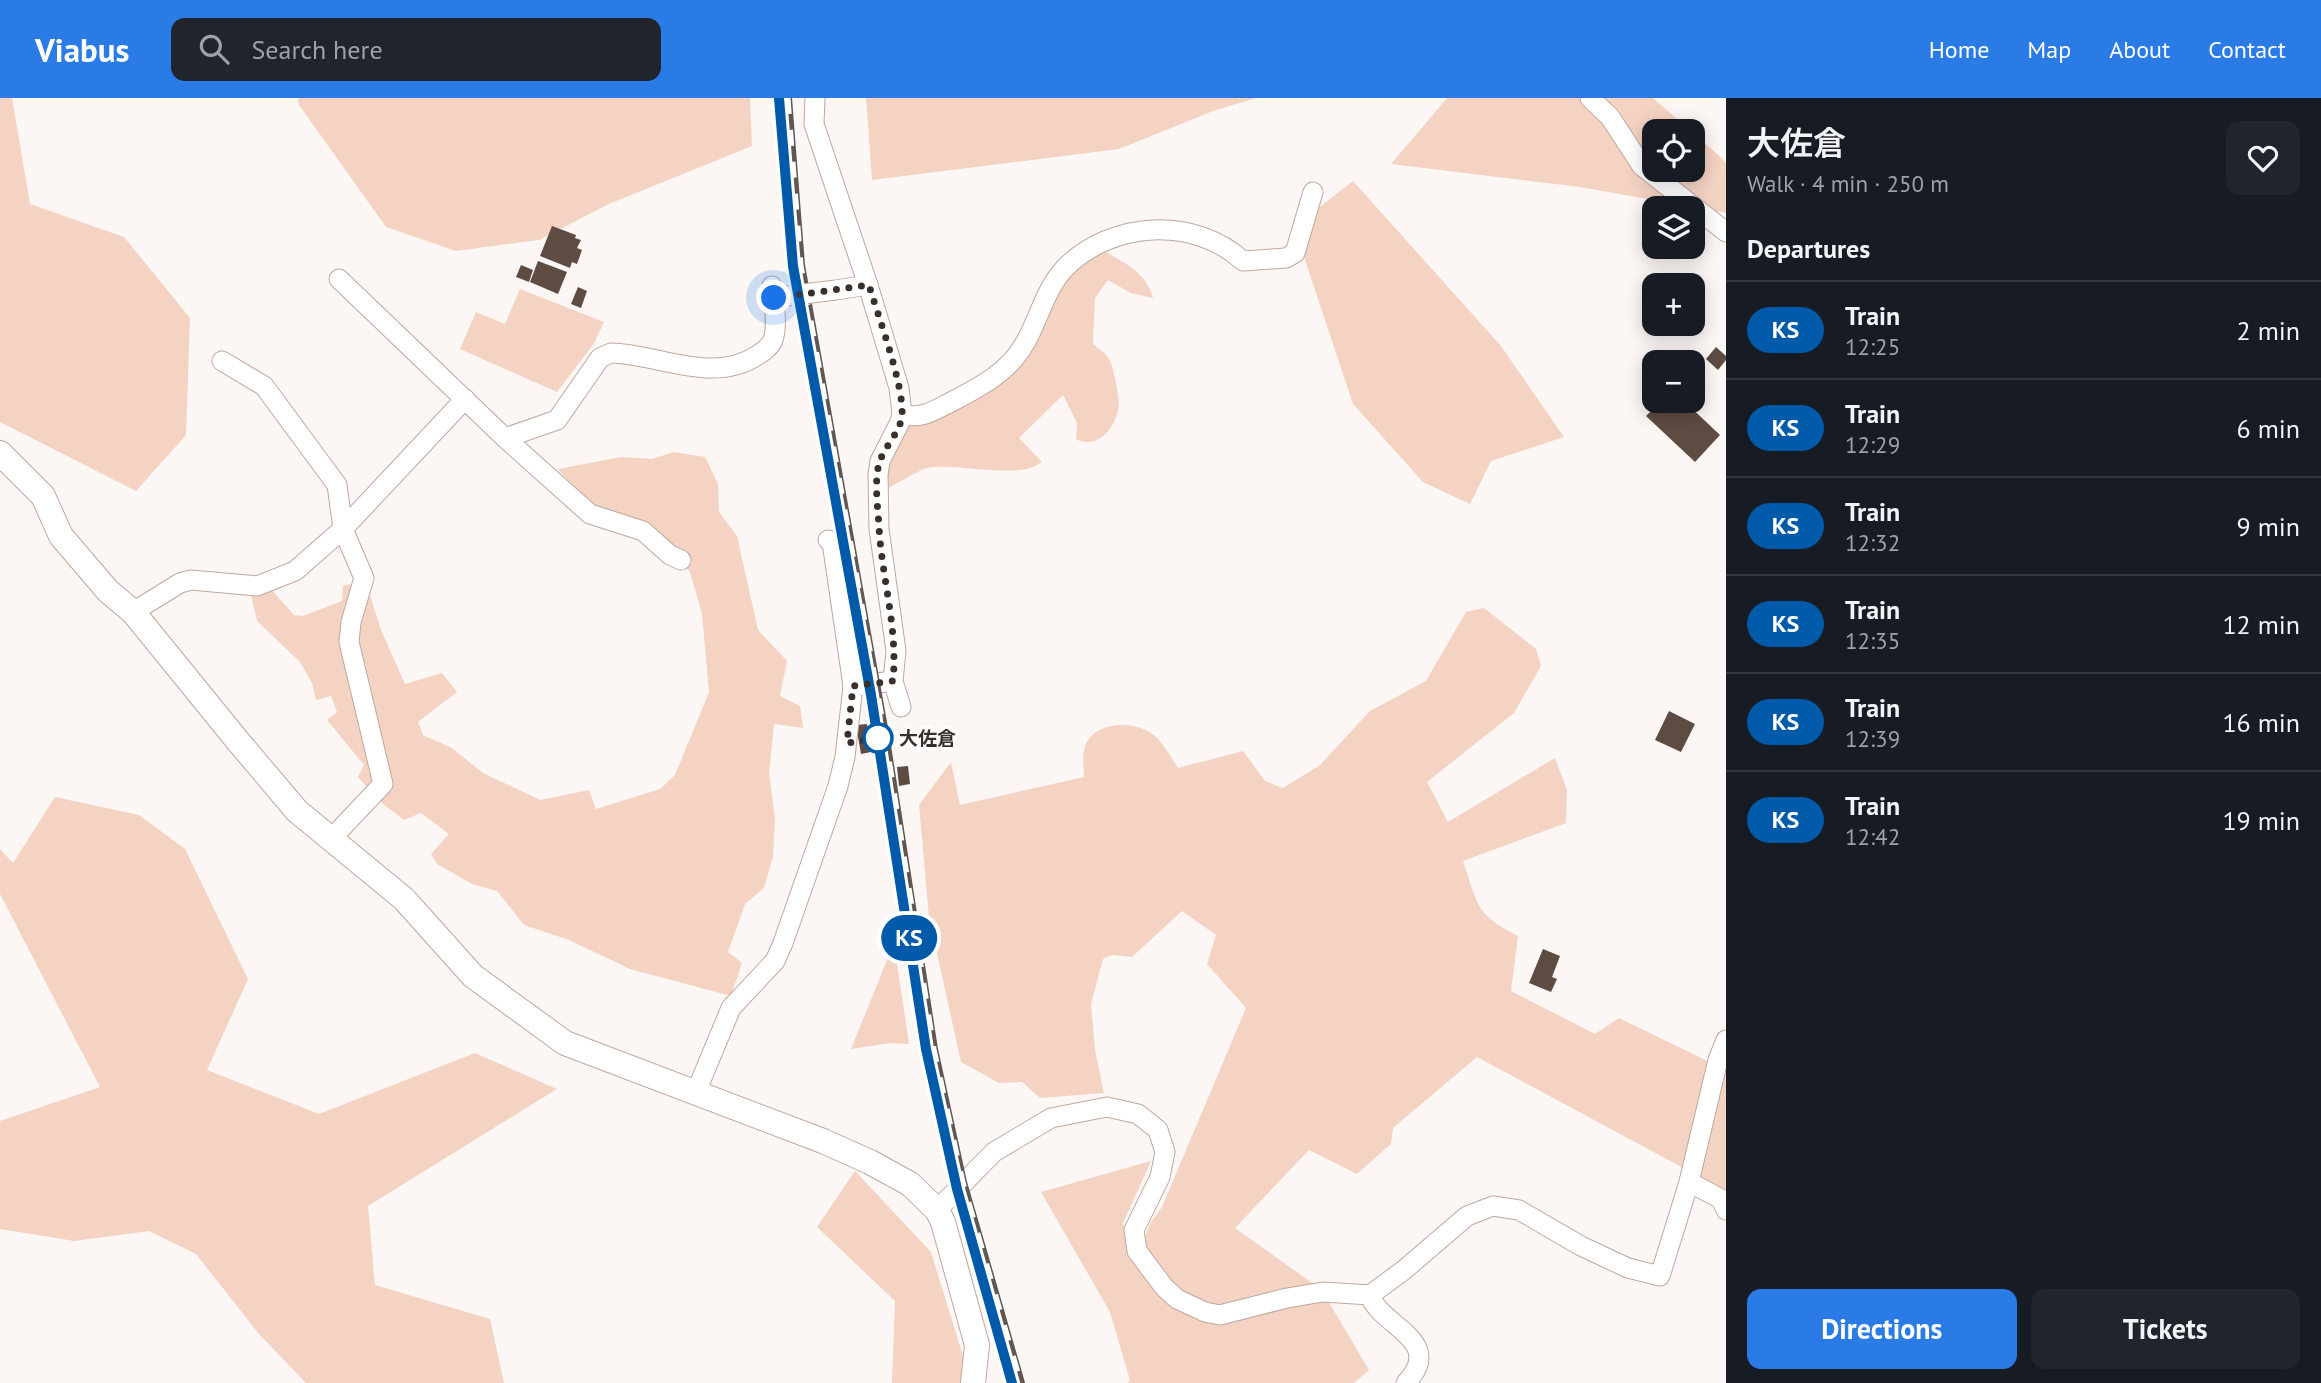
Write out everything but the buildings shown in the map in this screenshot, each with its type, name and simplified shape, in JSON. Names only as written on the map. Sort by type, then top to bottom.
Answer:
[{"type":"street","points":[[815,98],[814,124],[869,285],[899,388],[902,414],[880,461],[878,475],[879,530],[896,651],[893,681],[901,707]]},
{"type":"street","points":[[1590,98],[1610,117],[1642,166],[1726,232]]},
{"type":"street","points":[[902,414],[926,415],[980,387],[1009,365],[1026,342],[1057,278],[1095,244],[1128,234],[1171,229],[1228,247],[1243,261],[1286,258],[1298,248],[1313,192]]},
{"type":"street","points":[[339,279],[505,438],[590,514],[643,531],[670,555],[681,561]]},
{"type":"street","points":[[505,438],[557,420],[600,358],[611,352],[692,367],[717,367],[752,359],[772,344],[775,294],[869,285]]},
{"type":"street","points":[[222,361],[264,386],[338,485],[343,529],[364,578],[351,622],[349,642],[384,779],[383,784],[331,839]]},
{"type":"street","points":[[133,612],[187,581],[265,584],[295,571],[343,529],[465,399]]},
{"type":"street","points":[[0,453],[43,496],[61,536],[108,591],[133,612],[289,801],[404,899],[473,976],[565,1043],[824,1141],[910,1184],[937,1210],[943,1222],[977,1345],[974,1383]]},
{"type":"street","points":[[696,1092],[731,1008],[775,961],[838,786],[845,757],[853,686],[832,542],[828,540]]},
{"type":"street","points":[[853,686],[893,681]]},
{"type":"street","points":[[937,1210],[994,1152],[1039,1124],[1051,1118],[1107,1107],[1138,1114],[1157,1130],[1165,1152],[1160,1177],[1134,1230],[1137,1251],[1164,1287],[1178,1299],[1205,1312],[1220,1315],[1323,1292],[1370,1295],[1467,1216],[1493,1206],[1519,1210],[1616,1262],[1660,1276],[1689,1182],[1718,1060],[1726,1040]]},
{"type":"street","points":[[1689,1182],[1721,1199],[1726,1210]]},
{"type":"street","points":[[1370,1295],[1373,1306],[1411,1336],[1418,1351],[1416,1373],[1406,1383]]},
{"type":"shaded area","points":[[0,98],[12,98],[30,204],[124,237],[190,318],[186,435],[136,491],[0,422]]},
{"type":"shaded area","points":[[298,98],[750,98],[752,146],[609,204],[539,240],[456,251],[386,227],[299,105]]},
{"type":"shaded area","points":[[866,98],[1256,98],[1213,111],[1119,149],[872,180]]},
{"type":"shaded area","points":[[1447,98],[1653,98],[1677,119],[1642,119],[1642,182],[1705,182],[1705,143],[1726,162],[1726,213],[1705,209],[1705,196],[1642,198],[1580,187],[1391,164]]},
{"type":"shaded area","points":[[1353,181],[1501,346],[1564,437],[1491,461],[1470,504],[1423,482],[1353,404],[1294,227]]},
{"type":"shaded area","points":[[1106,252],[1141,276],[1153,298],[1131,293],[1108,280],[1095,298],[1093,344],[1111,362],[1119,403],[1111,428],[1092,442],[1076,439],[1077,423],[1063,395],[1019,438],[1042,462],[1018,470],[1003,471],[927,468],[883,491],[885,460],[902,427],[983,391],[1054,289],[1086,256]]},
{"type":"shaded area","points":[[520,289],[604,322],[593,345],[557,392],[460,349],[476,312],[505,324]]},
{"type":"shaded area","points":[[674,452],[705,457],[718,484],[719,512],[737,536],[758,630],[787,661],[780,696],[800,706],[803,728],[774,724],[769,774],[775,818],[773,856],[764,888],[745,904],[728,952],[742,963],[731,996],[630,969],[569,940],[524,925],[497,891],[472,884],[437,864],[431,854],[449,834],[421,813],[404,820],[378,800],[358,777],[364,765],[327,720],[337,712],[331,696],[316,700],[312,683],[300,662],[257,621],[250,591],[271,589],[294,615],[303,616],[342,601],[343,586],[360,582],[368,589],[381,630],[405,684],[442,673],[457,692],[418,722],[423,735],[452,748],[483,773],[540,800],[589,790],[596,809],[660,789],[675,775],[709,692],[702,614],[690,572],[671,549],[594,509],[558,469],[621,457],[652,459]]},
{"type":"shaded area","points":[[1484,608],[1536,649],[1541,666],[1514,713],[1427,782],[1448,822],[1555,758],[1567,790],[1566,823],[1463,861],[1480,907],[1493,921],[1518,936],[1511,991],[1595,1034],[1619,1018],[1726,1070],[1726,1191],[1477,1057],[1393,1128],[1391,1144],[1357,1174],[1309,1150],[1235,1228],[1322,1290],[1221,1313],[1179,1295],[1139,1250],[1151,1222],[1162,1207],[1246,1008],[1207,964],[1216,935],[1182,911],[1132,957],[1112,955],[1103,959],[1091,1004],[1095,1050],[1104,1093],[1040,1098],[1022,1082],[999,1083],[961,1062],[929,917],[919,805],[951,762],[960,805],[1084,777],[1084,753],[1088,740],[1102,729],[1121,725],[1140,728],[1156,737],[1178,768],[1243,751],[1265,781],[1283,788],[1320,765],[1370,711],[1426,681],[1466,612]]},
{"type":"shaded area","points":[[55,797],[139,815],[185,849],[248,979],[207,1070],[319,1114],[475,1053],[557,1089],[368,1206],[375,1285],[490,1319],[504,1383],[306,1383],[259,1334],[196,1254],[149,1231],[74,1241],[0,1229],[0,1121],[100,1087],[0,894],[0,849],[13,863]]},
{"type":"shaded area","points":[[894,943],[909,1044],[890,1043],[851,1049]]},
{"type":"shaded area","points":[[1151,1161],[1123,1223],[1136,1256],[1204,1316],[1324,1294],[1369,1370],[1354,1383],[1127,1383],[1130,1380],[1110,1312],[1041,1192]]},
{"type":"shaded area","points":[[855,1171],[931,1252],[967,1369],[962,1383],[892,1383],[895,1301],[817,1227]]},
{"type":"railway","points":[[788,98],[801,265],[886,739],[934,1049],[963,1182],[1021,1383]]},
{"type":"train","name":"KS","points":[[779,98],[793,266],[871,695],[926,1049],[957,1189],[1012,1383]]},
{"type":"place","name":"大佐倉","points":[[878,738]]},
{"type":"route","points":[[774,298],[869,285],[899,388],[902,414],[880,461],[878,475],[879,530],[896,651],[893,681],[853,686],[847,743],[878,738]]}]
